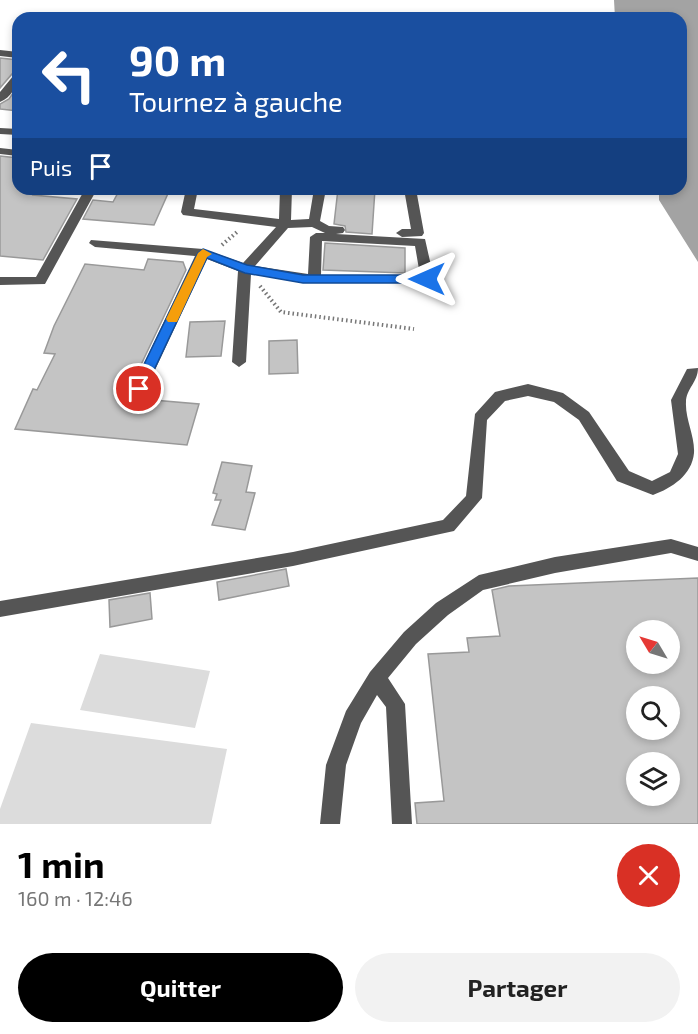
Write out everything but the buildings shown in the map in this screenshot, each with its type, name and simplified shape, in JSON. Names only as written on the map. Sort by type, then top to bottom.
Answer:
[{"type":"street","points":[[0,99],[12,84]]},
{"type":"street","points":[[0,281],[40,281],[88,195]]},
{"type":"street","points":[[191,195],[187,212],[285,224],[314,223],[327,230],[418,233],[411,195]]},
{"type":"street","points":[[239,362],[245,270],[285,224],[286,195]]},
{"type":"street","points":[[314,223],[319,195]]},
{"type":"street","points":[[95,243],[203,253],[245,270],[314,279],[427,279],[421,242],[316,237],[314,279]]},
{"type":"street","points":[[139,389],[203,253]]},
{"type":"street","points":[[0,609],[292,559],[448,526],[474,498],[480,418],[500,396],[528,390],[558,397],[584,416],[623,476],[653,488],[676,476],[686,454],[678,400],[692,373],[698,372]]},
{"type":"street","points":[[330,824],[336,765],[353,718],[377,678],[410,638],[442,609],[479,583],[555,565],[671,546],[698,554]]},
{"type":"street","points":[[377,678],[395,704],[402,824]]},
{"type":"path","points":[[245,270],[281,312],[414,329]]},
{"type":"shaded area","points":[[614,0],[698,0],[698,262],[659,200],[659,195],[687,195],[687,12],[615,12]]},
{"type":"shaded area","points":[[100,654],[210,671],[195,728],[80,710]]},
{"type":"shaded area","points":[[31,723],[227,749],[211,824],[0,824],[0,809]]},
{"type":"slow traffic","points":[[172,319],[203,253],[206,254]]},
{"type":"route","points":[[139,389],[203,253],[245,269],[303,279],[427,279]]}]
